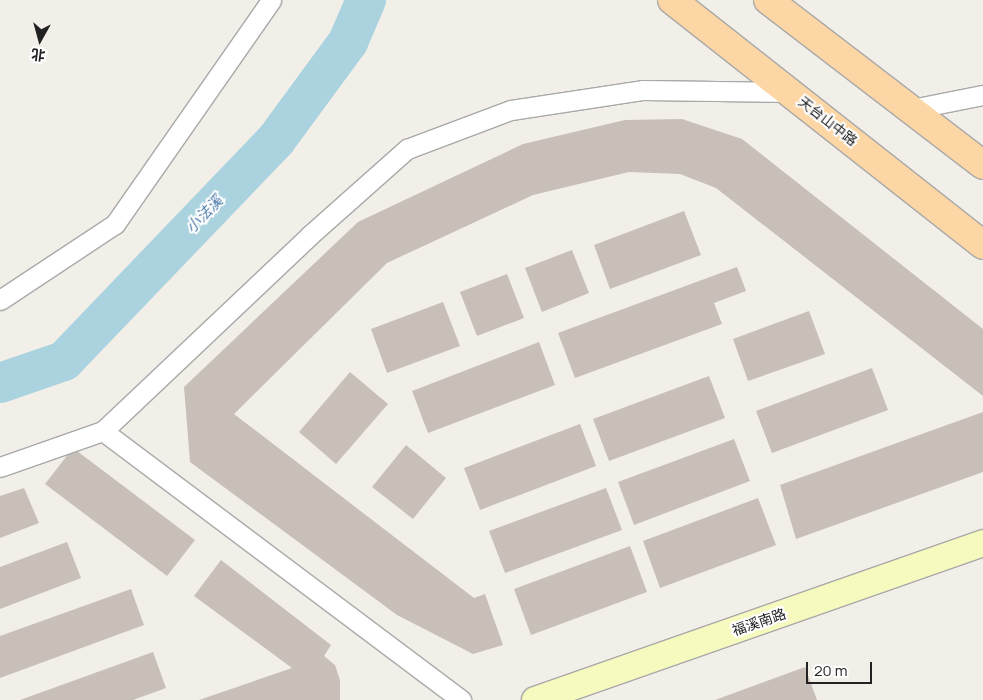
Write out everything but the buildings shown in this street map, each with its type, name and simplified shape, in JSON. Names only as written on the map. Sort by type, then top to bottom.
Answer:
[{"type":"main road","name":"天台山中路","points":[[672,0],[983,244]]},
{"type":"main road","points":[[768,0],[983,165]]},
{"type":"main road","name":"福溪南路","points":[[535,700],[983,543]]},
{"type":"street","points":[[1,298],[115,224],[271,0]]},
{"type":"street","points":[[0,467],[103,431],[310,234],[407,149],[511,110],[643,90],[790,92]]},
{"type":"street","points":[[912,109],[983,95]]},
{"type":"street","points":[[103,431],[461,700]]},
{"type":"waterway","name":"小法溪","points":[[0,383],[64,361],[276,140],[348,42],[366,0]]}]
